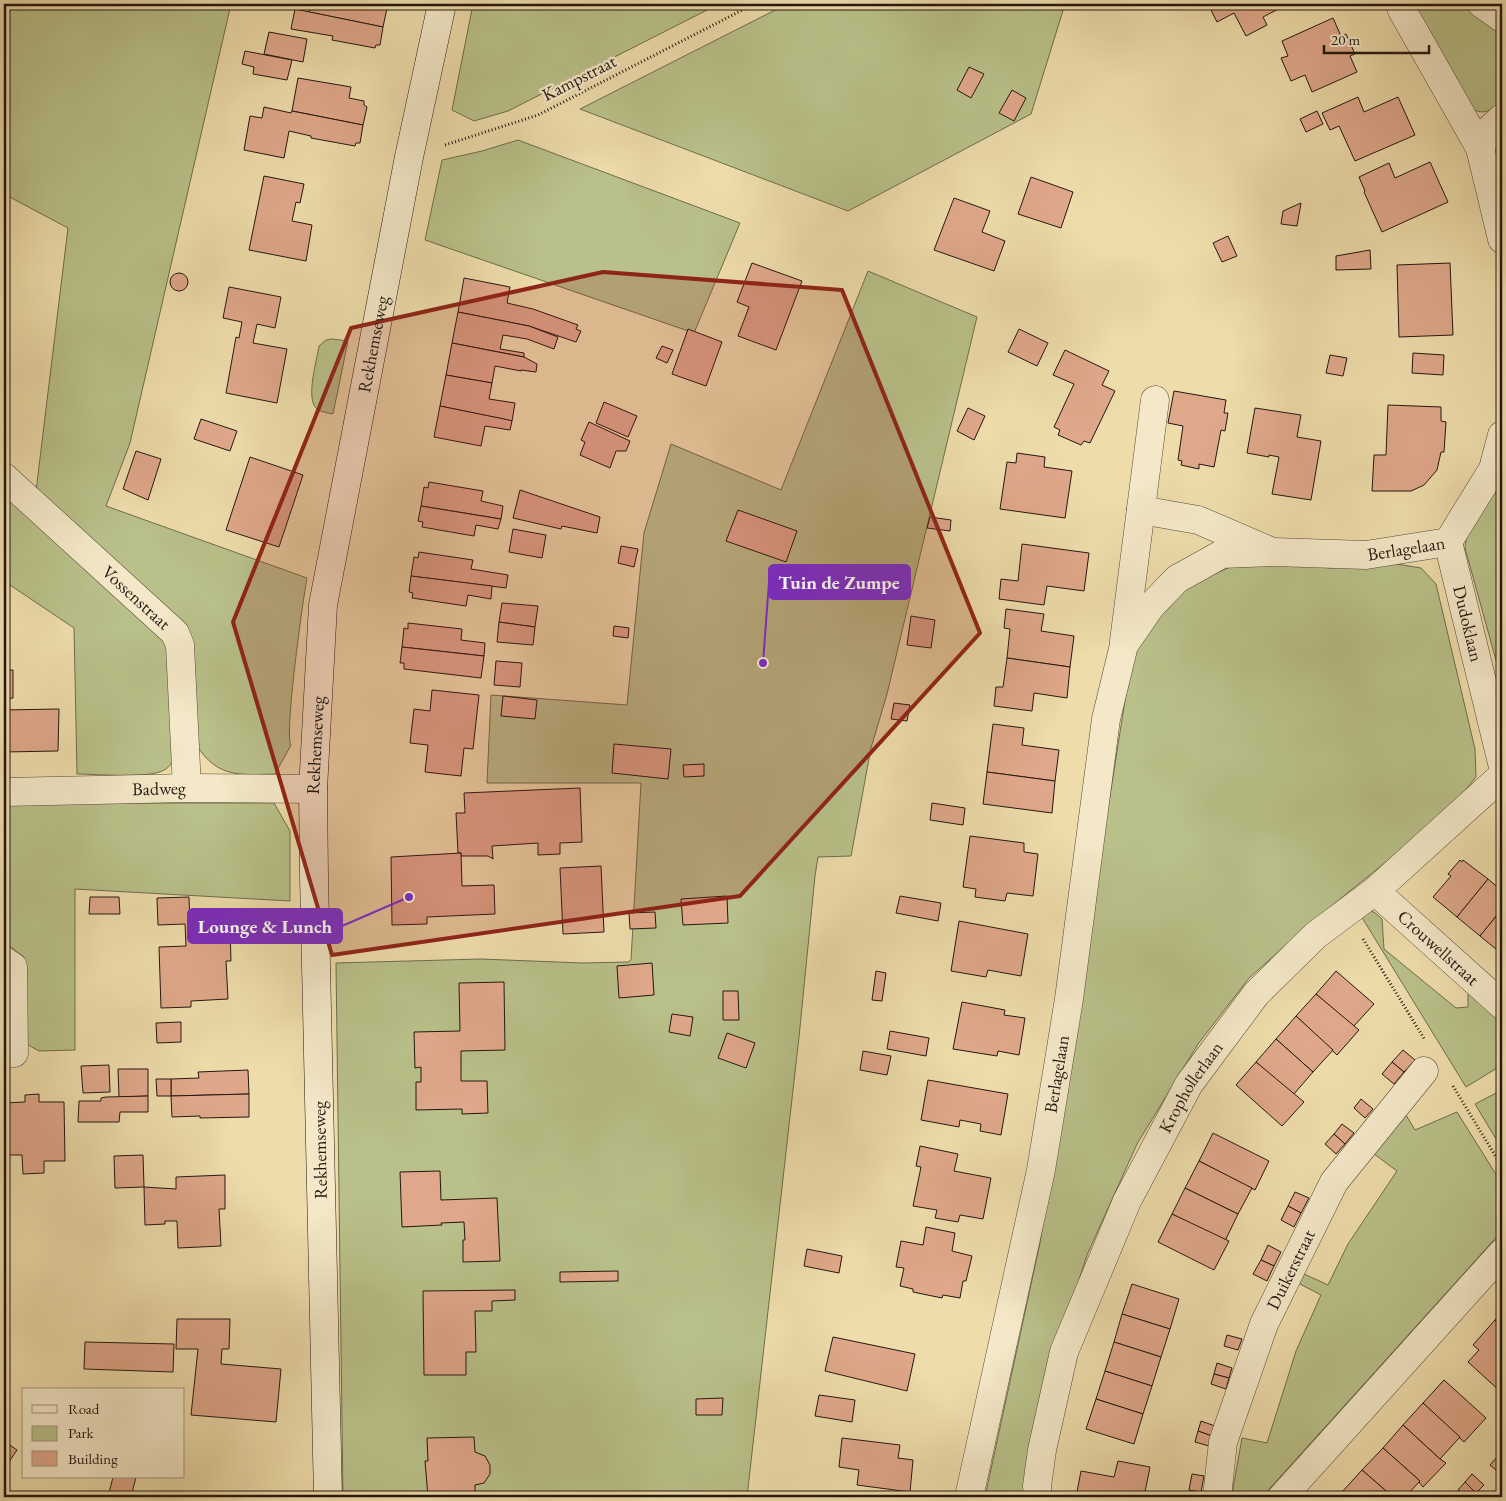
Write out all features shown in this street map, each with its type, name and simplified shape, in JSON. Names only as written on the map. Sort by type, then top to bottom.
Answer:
[{"type":"street","name":"Rekhemseweg","points":[[328,1497],[313,789],[323,605],[409,157],[442,4]]},
{"type":"street","points":[[1400,4],[1480,148],[1502,238]]},
{"type":"street","points":[[1482,4],[1502,18]]},
{"type":"street","points":[[1480,148],[1489,130],[1502,118]]},
{"type":"street","name":"Berlagelaan","points":[[969,1497],[1041,1170],[1069,999],[1106,719],[1124,645],[1155,400]]},
{"type":"street","name":"Berlagelaan","points":[[1124,645],[1151,606],[1177,579],[1222,554],[1274,552],[1366,555],[1448,542],[1493,469],[1502,435]]},
{"type":"street","name":"Vossenstraat","points":[[4,478],[175,633],[180,644],[187,788]]},
{"type":"street","name":"Berlagelaan","points":[[1141,510],[1198,520],[1274,552]]},
{"type":"street","name":"Dudoklaan","points":[[1448,542],[1502,763]]},
{"type":"street","name":"Krophollerlaan","points":[[1038,1497],[1037,1486],[1042,1450],[1064,1352],[1127,1201],[1189,1084],[1256,994],[1316,936],[1375,891],[1502,776]]},
{"type":"street","name":"Badweg","points":[[4,792],[187,788],[313,789]]},
{"type":"street","name":"Crouwellstraat","points":[[1375,891],[1502,1005]]},
{"type":"street","points":[[4,960],[13,966],[14,1052],[4,1053]]},
{"type":"street","name":"Duikerstraat","points":[[1217,1497],[1223,1442],[1264,1324],[1334,1182],[1424,1071]]},
{"type":"street","points":[[1282,1497],[1502,1253]]},
{"type":"path","name":"Kampstraat","points":[[409,157],[538,115],[754,4]]},
{"type":"highlighted area","points":[[603,272],[842,290],[980,633],[740,896],[332,955],[233,622],[351,328]]},
{"type":"green space","points":[[4,4],[231,4],[130,443],[106,506],[307,578],[292,693],[290,718],[291,745],[275,774],[251,775],[231,772],[213,764],[205,756],[197,746],[188,635],[190,632],[88,539],[4,467],[4,461],[36,491],[68,228],[4,194]]},
{"type":"green space","points":[[473,4],[719,4],[508,111],[474,121],[452,110]]},
{"type":"green space","points":[[787,4],[1065,4],[1031,114],[848,211],[580,109]]},
{"type":"green space","points":[[1414,4],[1468,4],[1502,27],[1502,101],[1493,108],[1482,112],[1468,106]]},
{"type":"green space","points":[[518,140],[740,223],[694,333],[425,240],[442,160]]},
{"type":"green space","points":[[868,271],[977,317],[887,694],[871,748],[851,856],[818,857],[747,1497],[343,1497],[336,963],[481,959],[582,963],[628,962],[631,960],[641,783],[487,783],[491,695],[627,705],[644,533],[671,444],[781,490]]},
{"type":"green space","points":[[326,340],[348,341],[333,414],[317,409],[312,397],[314,369],[319,346]]},
{"type":"green space","points":[[1502,464],[1502,682],[1465,548],[1467,533]]},
{"type":"green space","points":[[4,489],[160,631],[175,667],[175,754],[171,764],[166,769],[157,773],[135,775],[77,774],[74,628],[4,581]]},
{"type":"green space","points":[[1281,562],[1330,568],[1397,564],[1421,568],[1436,584],[1475,749],[1476,777],[1456,802],[1402,849],[1314,920],[1249,978],[1198,1044],[1137,1144],[1087,1255],[1039,1405],[1027,1497],[985,1497],[1040,1243],[1131,662],[1149,622],[1184,588],[1232,566]]},
{"type":"green space","points":[[4,803],[274,803],[290,831],[290,901],[75,889],[75,1050],[39,1051],[23,1042],[24,957],[4,942]]},
{"type":"green space","points":[[1358,911],[1374,912],[1382,919],[1384,949],[1456,1008],[1468,1007],[1468,994],[1471,991],[1502,1017],[1502,1065],[1466,1087]]},
{"type":"green space","points":[[1502,1090],[1502,1149],[1475,1104]]},
{"type":"green space","points":[[1457,1112],[1502,1184],[1502,1231],[1262,1497],[1235,1497],[1232,1494],[1242,1438],[1267,1443],[1296,1351],[1321,1295],[1298,1283],[1302,1273],[1328,1285],[1348,1244],[1397,1171],[1374,1154],[1406,1115],[1415,1130]]},
{"type":"building","points":[[311,4],[384,4],[387,8],[383,27],[309,12]]},
{"type":"building","points":[[1208,4],[1288,4],[1263,17],[1267,25],[1246,36],[1234,13],[1217,22]]},
{"type":"building","points":[[295,9],[383,27],[380,45],[376,45],[375,48],[332,40],[333,36],[291,29]]},
{"type":"building","points":[[1333,18],[1341,36],[1346,34],[1355,54],[1350,56],[1357,72],[1312,92],[1305,75],[1291,81],[1281,58],[1288,56],[1282,41]]},
{"type":"building","points":[[269,32],[307,39],[303,62],[264,54]]},
{"type":"building","points":[[245,51],[292,60],[287,80],[253,74],[254,67],[242,64]]},
{"type":"building","points":[[969,67],[984,74],[971,98],[957,90]]},
{"type":"building","points":[[298,78],[351,87],[349,98],[364,101],[364,105],[367,107],[363,125],[292,111]]},
{"type":"building","points":[[1012,90],[1026,98],[1014,121],[999,113]]},
{"type":"building","points":[[1358,97],[1364,112],[1398,97],[1415,135],[1355,161],[1339,126],[1330,130],[1322,113]]},
{"type":"building","points":[[264,107],[363,125],[360,143],[356,143],[355,146],[311,138],[311,136],[289,131],[284,158],[244,150],[250,116],[262,118]]},
{"type":"building","points":[[1317,111],[1323,124],[1306,132],[1300,119]]},
{"type":"building","points":[[1430,162],[1448,202],[1382,232],[1359,177],[1389,163],[1395,178]]},
{"type":"building","points":[[264,176],[304,184],[300,203],[296,202],[292,221],[312,225],[306,261],[249,250]]},
{"type":"building","points":[[1031,177],[1073,192],[1061,228],[1018,214]]},
{"type":"building","points":[[954,198],[990,211],[982,232],[1005,241],[994,271],[934,250]]},
{"type":"building","points":[[1301,203],[1297,226],[1281,224],[1283,211]]},
{"type":"building","points":[[1228,236],[1237,256],[1222,262],[1213,243]]},
{"type":"building","points":[[1370,250],[1371,269],[1336,270],[1336,256]]},
{"type":"building","points":[[752,263],[802,281],[776,350],[738,336],[749,307],[737,302]]},
{"type":"building","points":[[1450,263],[1453,335],[1399,337],[1397,265]]},
{"type":"building","points":[[179,273],[185,276],[188,282],[185,288],[179,291],[173,288],[170,282],[173,276]]},
{"type":"building","points":[[464,278],[510,287],[507,303],[533,309],[578,325],[576,329],[581,331],[576,342],[529,326],[458,312]]},
{"type":"building","points":[[229,287],[281,297],[275,328],[257,324],[253,343],[287,349],[277,403],[226,393],[236,337],[239,338],[242,322],[223,318]]},
{"type":"building","points":[[458,312],[529,326],[558,337],[554,349],[527,339],[503,335],[500,349],[524,353],[524,357],[452,343]]},
{"type":"building","points":[[688,329],[722,342],[706,386],[672,374]]},
{"type":"building","points":[[1019,329],[1048,343],[1037,366],[1008,352]]},
{"type":"building","points":[[452,343],[524,357],[537,364],[536,372],[495,366],[492,383],[446,375]]},
{"type":"building","points":[[662,346],[673,350],[667,363],[656,358]]},
{"type":"building","points":[[1065,350],[1109,371],[1102,385],[1115,391],[1090,443],[1084,441],[1081,445],[1058,435],[1060,430],[1054,427],[1074,384],[1053,375]]},
{"type":"building","points":[[1413,353],[1444,355],[1443,375],[1412,373]]},
{"type":"building","points":[[1330,355],[1347,358],[1343,376],[1326,373]]},
{"type":"building","points":[[446,375],[492,383],[489,399],[515,403],[512,421],[440,406]]},
{"type":"building","points":[[1174,391],[1226,400],[1224,413],[1228,413],[1225,431],[1221,430],[1214,467],[1199,464],[1199,469],[1181,465],[1182,461],[1178,460],[1183,426],[1168,423]]},
{"type":"building","points":[[604,402],[637,416],[628,437],[596,423]]},
{"type":"building","points":[[1388,405],[1441,407],[1441,421],[1446,422],[1444,452],[1441,452],[1437,470],[1424,485],[1411,491],[1372,491],[1374,455],[1386,455]]},
{"type":"building","points":[[440,406],[512,421],[510,430],[485,426],[481,446],[434,437]]},
{"type":"building","points":[[968,408],[985,416],[974,440],[957,431]]},
{"type":"building","points":[[1255,408],[1301,415],[1297,437],[1321,441],[1311,500],[1272,494],[1279,457],[1247,453]]},
{"type":"building","points":[[201,419],[237,431],[230,451],[194,439]]},
{"type":"building","points":[[589,422],[630,441],[626,451],[616,451],[610,468],[580,455],[585,442],[581,440]]},
{"type":"building","points":[[136,451],[161,459],[148,500],[123,489]]},
{"type":"building","points":[[1017,453],[1045,457],[1044,467],[1072,471],[1065,518],[1000,509],[1007,462],[1016,463]]},
{"type":"building","points":[[250,457],[303,475],[279,547],[226,530]]},
{"type":"building","points":[[429,482],[483,491],[481,501],[503,506],[501,519],[421,506],[424,487],[428,488]]},
{"type":"building","points":[[520,490],[600,517],[597,533],[562,526],[561,529],[513,518]]},
{"type":"building","points":[[421,506],[501,519],[498,529],[476,525],[474,536],[422,527],[423,522],[418,521]]},
{"type":"building","points":[[738,510],[797,531],[786,562],[726,541]]},
{"type":"building","points":[[930,517],[951,520],[950,531],[927,528]]},
{"type":"building","points":[[513,529],[546,535],[542,558],[509,552]]},
{"type":"building","points":[[1022,544],[1089,553],[1084,591],[1047,586],[1044,605],[999,599],[1001,579],[1018,581]]},
{"type":"building","points":[[621,546],[638,549],[634,567],[618,563]]},
{"type":"building","points":[[419,552],[473,560],[471,569],[508,575],[506,588],[411,576],[414,557],[418,558]]},
{"type":"building","points":[[411,576],[492,586],[491,599],[468,595],[466,606],[412,598],[413,593],[409,592]]},
{"type":"building","points":[[502,603],[538,606],[535,627],[499,622]]},
{"type":"building","points":[[1006,609],[1044,614],[1041,631],[1074,636],[1070,667],[1007,658],[1010,629],[1004,628]]},
{"type":"building","points":[[911,616],[935,620],[931,648],[907,645]]},
{"type":"building","points":[[499,622],[535,627],[533,645],[497,642]]},
{"type":"building","points":[[408,623],[462,629],[461,640],[485,643],[484,656],[402,647],[404,628],[408,629]]},
{"type":"building","points":[[614,626],[629,628],[628,638],[613,636]]},
{"type":"building","points":[[402,647],[484,656],[481,678],[404,669],[404,663],[400,663]]},
{"type":"building","points":[[1007,658],[1070,667],[1067,698],[1034,693],[1032,711],[994,706],[996,687],[1003,687]]},
{"type":"building","points":[[496,661],[522,663],[520,687],[494,685]]},
{"type":"building","points":[[4,670],[13,670],[13,698],[4,699]]},
{"type":"building","points":[[432,690],[479,695],[473,749],[464,748],[461,776],[425,772],[428,745],[410,743],[414,709],[430,711]]},
{"type":"building","points":[[503,696],[537,700],[535,719],[501,716]]},
{"type":"building","points":[[894,703],[910,705],[907,721],[891,719]]},
{"type":"building","points":[[59,709],[58,751],[4,752],[4,710]]},
{"type":"building","points":[[993,724],[1024,728],[1022,745],[1059,750],[1055,781],[987,772]]},
{"type":"building","points":[[614,744],[671,749],[668,779],[612,773]]},
{"type":"building","points":[[704,764],[704,776],[684,777],[683,765]]},
{"type":"building","points":[[987,772],[1055,781],[1052,813],[983,804]]},
{"type":"building","points":[[580,788],[582,842],[560,843],[560,854],[538,855],[538,843],[492,846],[493,859],[488,856],[461,856],[461,853],[458,853],[456,813],[465,813],[464,793]]},
{"type":"building","points":[[932,803],[965,808],[963,825],[930,820]]},
{"type":"building","points":[[970,836],[1024,843],[1024,852],[1038,854],[1033,896],[1007,893],[1005,901],[975,897],[976,889],[963,887]]},
{"type":"building","points":[[461,853],[462,886],[494,885],[495,914],[427,917],[427,924],[392,925],[391,857]]},
{"type":"building","points":[[1460,860],[1462,862],[1463,860],[1488,879],[1457,917],[1433,897],[1451,876],[1448,874]]},
{"type":"building","points":[[601,866],[604,932],[563,934],[560,868]]},
{"type":"building","points":[[1488,879],[1502,891],[1502,909],[1480,936],[1457,917]]},
{"type":"building","points":[[727,896],[728,923],[683,925],[681,899]]},
{"type":"building","points":[[900,896],[941,903],[938,921],[896,913]]},
{"type":"building","points":[[90,897],[119,897],[120,914],[89,914]]},
{"type":"building","points":[[189,897],[190,929],[230,928],[231,961],[226,961],[228,999],[191,1001],[191,1007],[161,1008],[159,947],[186,946],[185,924],[158,925],[157,898]]},
{"type":"building","points":[[1502,909],[1502,954],[1480,936]]},
{"type":"building","points":[[655,912],[656,928],[630,929],[629,913]]},
{"type":"building","points":[[959,921],[1028,934],[1021,976],[988,970],[986,977],[951,971]]},
{"type":"building","points":[[652,963],[654,995],[619,998],[617,966]]},
{"type":"building","points":[[876,971],[886,973],[882,1001],[872,1000]]},
{"type":"building","points":[[1336,971],[1374,1004],[1353,1027],[1316,994]]},
{"type":"building","points":[[504,982],[505,1050],[461,1051],[461,1081],[487,1081],[488,1113],[462,1114],[462,1109],[416,1110],[416,1082],[421,1082],[421,1067],[415,1068],[414,1032],[460,1031],[459,983]]},
{"type":"building","points":[[723,991],[738,991],[739,1020],[723,1020]]},
{"type":"building","points":[[1316,994],[1359,1030],[1337,1055],[1296,1016]]},
{"type":"building","points":[[962,1002],[1005,1010],[1004,1015],[1025,1018],[1019,1055],[998,1051],[997,1056],[953,1049]]},
{"type":"building","points":[[672,1014],[693,1017],[690,1036],[669,1032]]},
{"type":"building","points":[[1296,1016],[1333,1050],[1313,1072],[1276,1039]]},
{"type":"building","points":[[181,1022],[181,1042],[157,1043],[156,1023]]},
{"type":"building","points":[[890,1031],[929,1038],[926,1056],[887,1049]]},
{"type":"building","points":[[727,1033],[755,1043],[746,1068],[718,1058]]},
{"type":"building","points":[[1276,1039],[1313,1072],[1293,1095],[1256,1062]]},
{"type":"building","points":[[1403,1050],[1415,1060],[1404,1072],[1392,1062]]},
{"type":"building","points":[[863,1051],[891,1056],[887,1075],[860,1070]]},
{"type":"building","points":[[1256,1062],[1304,1102],[1282,1126],[1236,1085]]},
{"type":"building","points":[[1392,1062],[1404,1072],[1394,1084],[1382,1074]]},
{"type":"building","points":[[109,1065],[110,1092],[83,1093],[81,1066]]},
{"type":"building","points":[[118,1069],[148,1069],[148,1096],[119,1097]]},
{"type":"building","points":[[248,1070],[249,1094],[171,1096],[171,1079],[199,1078],[198,1072]]},
{"type":"building","points":[[156,1079],[171,1079],[171,1096],[157,1096]]},
{"type":"building","points":[[928,1080],[1008,1094],[1001,1135],[980,1131],[981,1124],[960,1120],[959,1127],[921,1120]]},
{"type":"building","points":[[39,1094],[39,1102],[64,1102],[65,1161],[44,1161],[44,1173],[23,1174],[22,1155],[4,1155],[4,1103],[25,1102],[25,1095]]},
{"type":"building","points":[[249,1094],[249,1117],[172,1117],[171,1096]]},
{"type":"building","points":[[148,1096],[148,1112],[120,1112],[119,1122],[78,1122],[79,1101],[101,1101],[101,1098],[106,1097]]},
{"type":"building","points":[[1361,1099],[1373,1109],[1365,1118],[1354,1108]]},
{"type":"building","points":[[1342,1124],[1354,1133],[1345,1144],[1334,1134]]},
{"type":"building","points":[[1213,1133],[1269,1161],[1255,1190],[1199,1161]]},
{"type":"building","points":[[1334,1134],[1345,1144],[1336,1154],[1325,1144]]},
{"type":"building","points":[[920,1146],[958,1154],[954,1171],[991,1178],[983,1219],[960,1215],[958,1222],[935,1218],[937,1210],[913,1206],[921,1167],[916,1166]]},
{"type":"building","points":[[143,1155],[144,1187],[115,1188],[114,1156]]},
{"type":"building","points":[[1199,1161],[1252,1188],[1238,1214],[1185,1188]]},
{"type":"building","points":[[440,1171],[441,1200],[497,1198],[500,1261],[463,1262],[464,1222],[402,1227],[400,1172]]},
{"type":"building","points":[[225,1175],[225,1209],[219,1209],[221,1246],[178,1248],[177,1221],[145,1225],[144,1187],[176,1189],[176,1177]]},
{"type":"building","points":[[1185,1188],[1238,1214],[1225,1241],[1172,1214]]},
{"type":"building","points":[[1295,1192],[1309,1198],[1301,1213],[1288,1206]]},
{"type":"building","points":[[1288,1206],[1301,1213],[1294,1227],[1281,1220]]},
{"type":"building","points":[[1172,1214],[1229,1241],[1214,1270],[1158,1242]]},
{"type":"building","points":[[926,1227],[955,1233],[952,1251],[972,1256],[966,1281],[963,1281],[960,1298],[943,1295],[942,1298],[913,1292],[913,1289],[900,1286],[904,1268],[896,1267],[901,1241],[923,1245]]},
{"type":"building","points":[[1268,1245],[1281,1252],[1274,1266],[1261,1260]]},
{"type":"building","points":[[807,1249],[842,1256],[839,1273],[804,1266]]},
{"type":"building","points":[[1261,1260],[1274,1266],[1267,1281],[1253,1274]]},
{"type":"building","points":[[618,1271],[618,1281],[560,1282],[560,1272]]},
{"type":"building","points":[[1132,1284],[1179,1299],[1170,1329],[1122,1314]]},
{"type":"building","points":[[515,1290],[515,1300],[492,1301],[492,1311],[475,1311],[476,1352],[466,1352],[466,1375],[424,1375],[423,1291]]},
{"type":"building","points":[[1502,1311],[1502,1327],[1495,1320]]},
{"type":"building","points":[[1122,1314],[1170,1329],[1161,1357],[1114,1342]]},
{"type":"building","points":[[177,1319],[230,1319],[229,1349],[222,1349],[221,1364],[281,1369],[276,1422],[191,1415],[198,1349],[176,1349]]},
{"type":"building","points":[[1495,1320],[1502,1327],[1502,1393],[1468,1362],[1479,1350],[1473,1345]]},
{"type":"building","points":[[1227,1335],[1242,1339],[1238,1350],[1224,1346]]},
{"type":"building","points":[[833,1337],[915,1354],[907,1391],[825,1371]]},
{"type":"building","points":[[85,1342],[174,1344],[173,1372],[84,1369]]},
{"type":"building","points":[[1114,1342],[1161,1357],[1152,1386],[1105,1371]]},
{"type":"building","points":[[1217,1363],[1232,1368],[1229,1378],[1214,1374]]},
{"type":"building","points":[[1105,1371],[1152,1386],[1143,1414],[1096,1399]]},
{"type":"building","points":[[1214,1374],[1229,1378],[1226,1389],[1211,1384]]},
{"type":"building","points":[[1444,1380],[1486,1418],[1464,1442],[1423,1403]]},
{"type":"building","points":[[819,1395],[855,1400],[852,1422],[815,1416]]},
{"type":"building","points":[[723,1398],[722,1415],[696,1415],[696,1399]]},
{"type":"building","points":[[1096,1399],[1143,1414],[1134,1444],[1086,1429]]},
{"type":"building","points":[[1423,1403],[1460,1437],[1440,1459],[1403,1425]]},
{"type":"building","points":[[1201,1421],[1215,1426],[1212,1436],[1198,1431]]},
{"type":"building","points":[[1403,1425],[1446,1463],[1423,1487],[1420,1481],[1383,1448]]},
{"type":"building","points":[[1198,1431],[1212,1436],[1209,1446],[1195,1442]]},
{"type":"building","points":[[474,1437],[475,1452],[485,1456],[490,1465],[490,1474],[484,1483],[475,1485],[475,1497],[428,1497],[425,1461],[428,1461],[427,1438]]},
{"type":"building","points":[[842,1438],[900,1445],[898,1458],[913,1460],[910,1492],[857,1485],[859,1470],[839,1467]]},
{"type":"building","points":[[4,1441],[17,1450],[4,1469]]},
{"type":"building","points":[[1383,1448],[1420,1481],[1405,1497],[1393,1497],[1362,1470]]},
{"type":"building","points":[[1497,1457],[1502,1461],[1502,1475],[1490,1465]]},
{"type":"building","points":[[1118,1461],[1150,1467],[1144,1497],[1076,1497],[1081,1471],[1114,1477]]},
{"type":"building","points":[[1362,1470],[1393,1497],[1348,1497],[1342,1492]]},
{"type":"building","points":[[1192,1474],[1204,1476],[1201,1492],[1189,1490]]},
{"type":"building","points":[[1472,1474],[1484,1485],[1476,1493],[1465,1482]]},
{"type":"building","points":[[113,1478],[136,1478],[131,1497],[108,1497]]},
{"type":"building","points":[[1465,1482],[1476,1493],[1472,1497],[1466,1497],[1458,1490]]},
{"type":"place","name":"Tuin de Zumpe","points":[[763,663]]},
{"type":"place","name":"Lounge & Lunch","points":[[409,897]]}]
